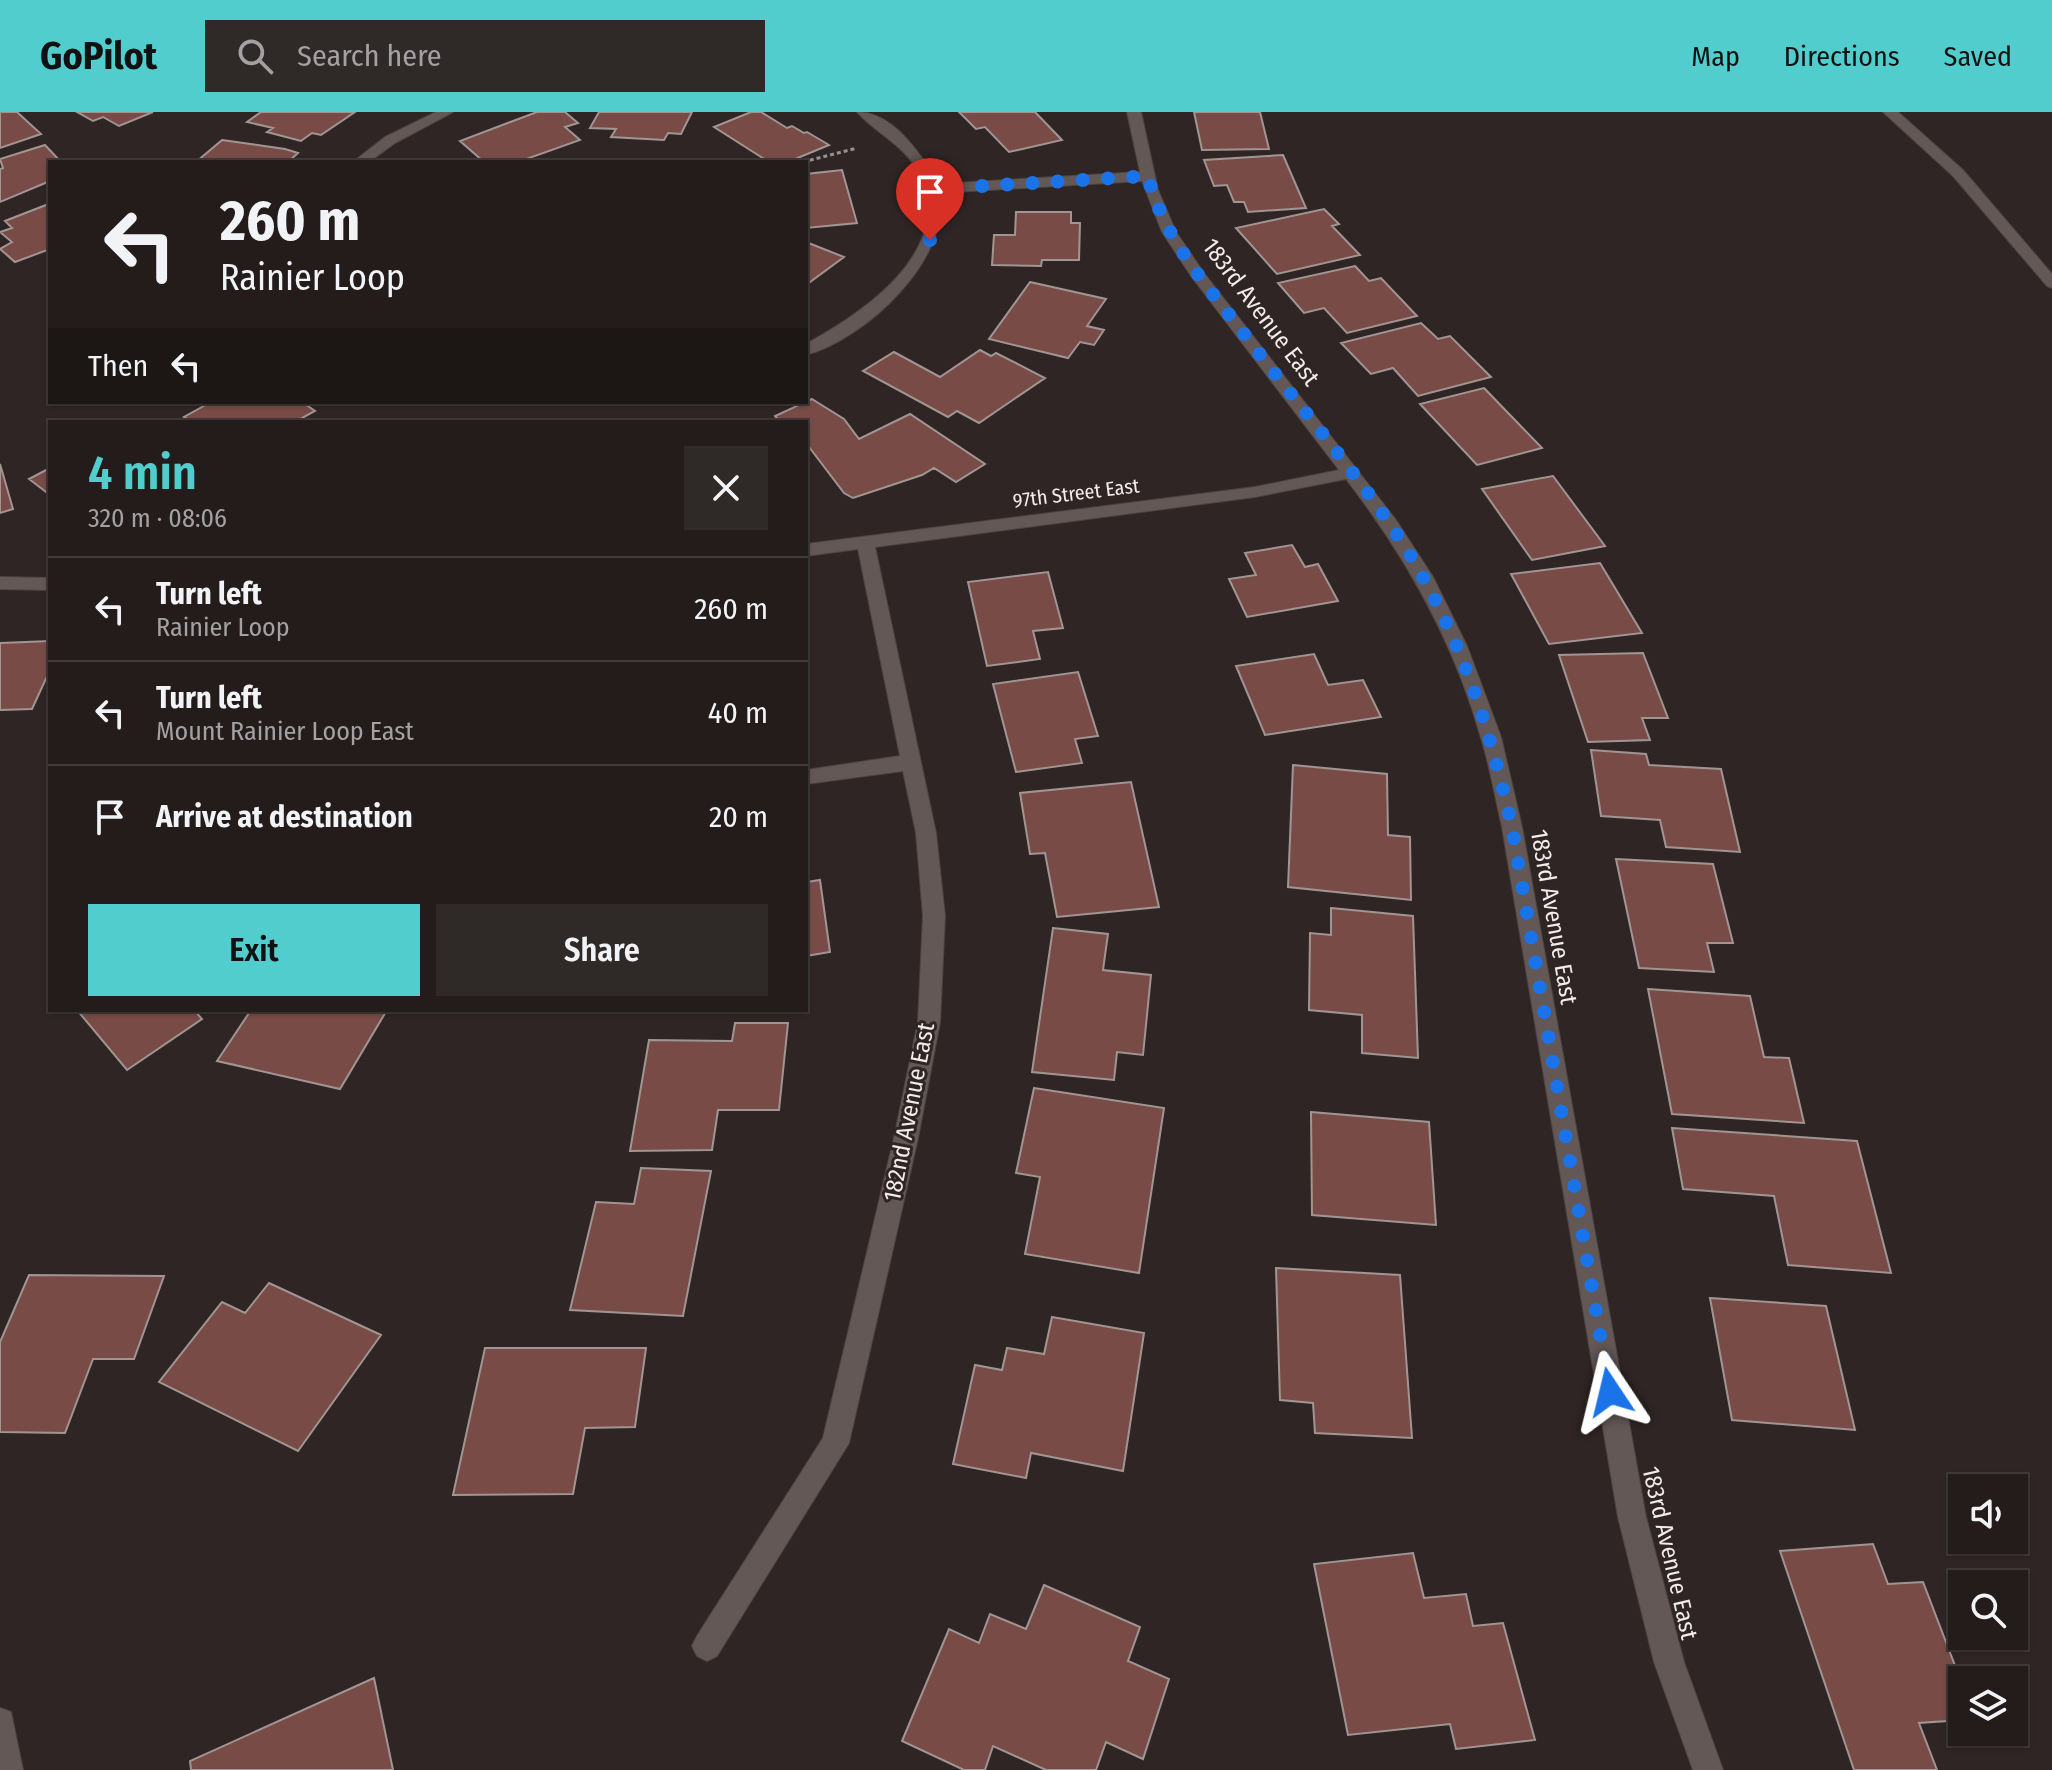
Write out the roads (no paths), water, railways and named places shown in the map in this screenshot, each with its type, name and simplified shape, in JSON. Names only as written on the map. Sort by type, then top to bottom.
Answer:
[{"type":"street","points":[[363,160],[390,140],[446,112]]},
{"type":"street","points":[[808,349],[864,318],[896,291],[913,272],[930,240],[935,216],[933,189],[924,167],[899,137],[864,112]]},
{"type":"street","name":"183rd Avenue East","points":[[1134,112],[1148,176],[1169,232],[1199,276],[1390,524],[1424,577],[1458,646],[1491,737],[1512,827],[1632,1517],[1669,1662],[1708,1770]]},
{"type":"street","points":[[1890,112],[1958,173],[2052,283]]},
{"type":"street","points":[[933,189],[1148,176]]},
{"type":"street","name":"97th Street East","points":[[808,550],[1255,492],[1351,473]]},
{"type":"street","name":"182nd Avenue East","points":[[707,1646],[835,1443],[906,1138],[929,1022],[934,916],[926,833],[865,542]]},
{"type":"street","points":[[0,583],[48,584]]},
{"type":"street","points":[[808,777],[912,762]]},
{"type":"street","points":[[0,1723],[8,1770]]}]
